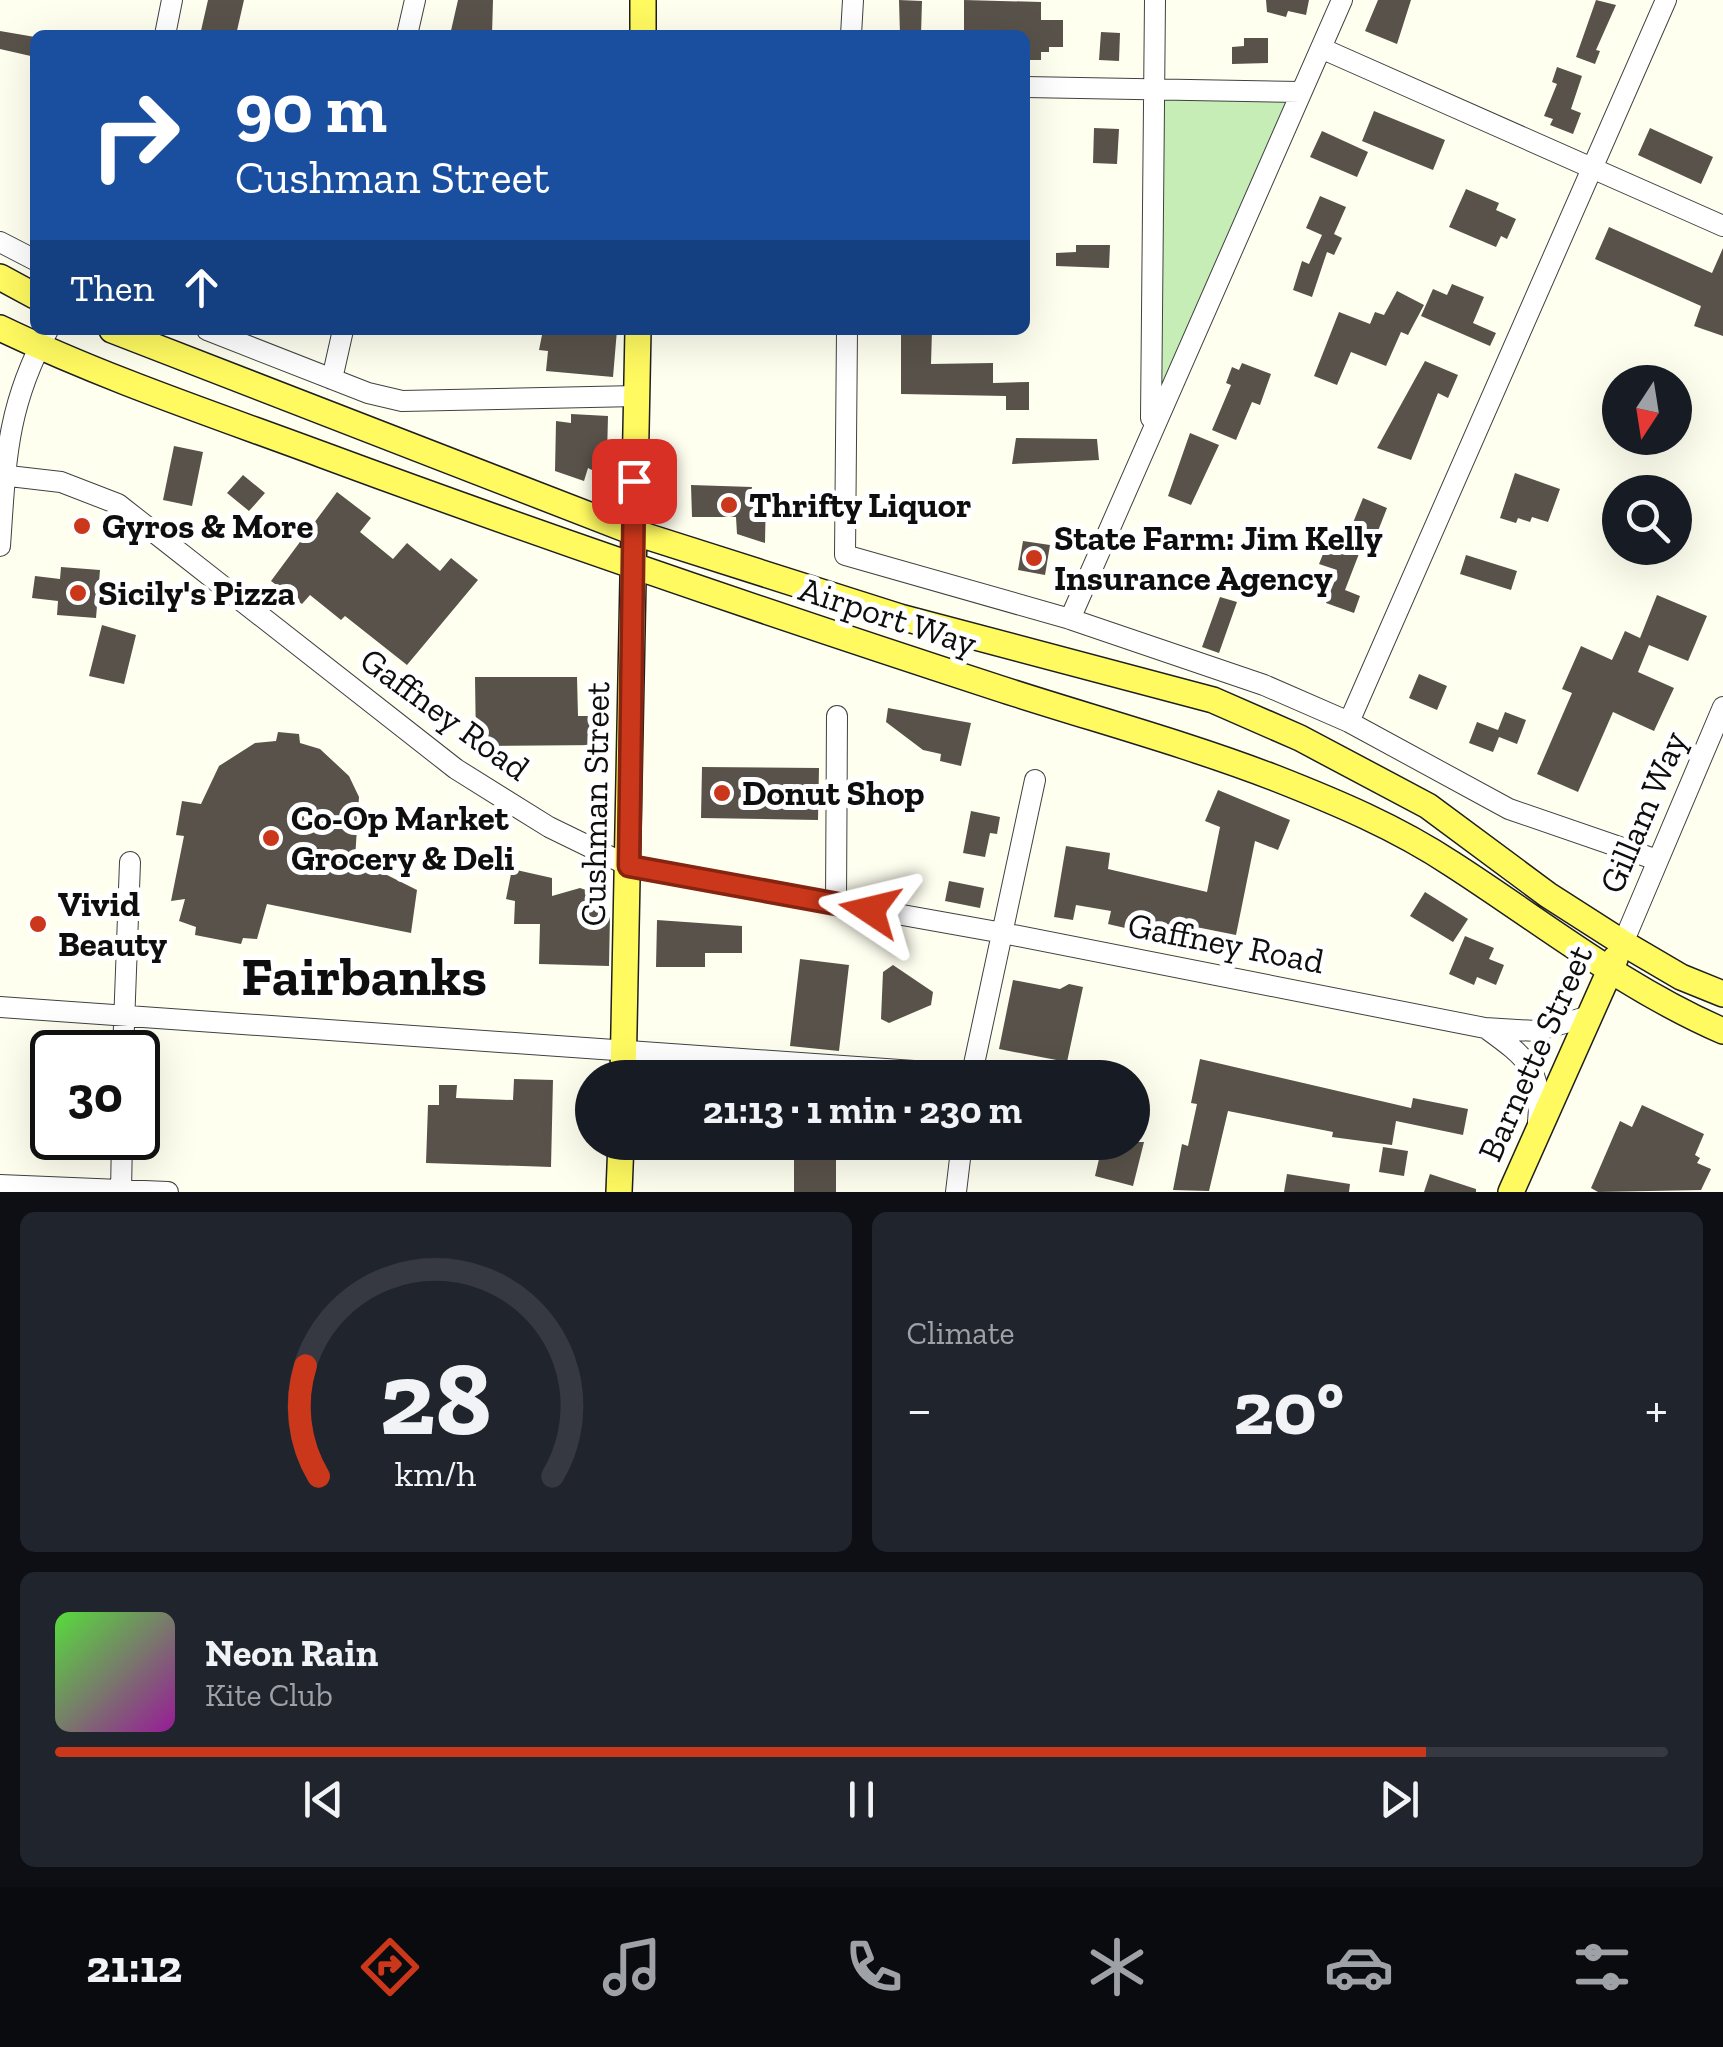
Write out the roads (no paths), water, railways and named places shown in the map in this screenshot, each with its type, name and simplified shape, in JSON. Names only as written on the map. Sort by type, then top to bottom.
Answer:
[{"type":"main road","points":[[643,30],[644,0]]},
{"type":"main road","points":[[0,277],[30,293]]},
{"type":"main road","name":"Airport Way","points":[[0,328],[30,335]]},
{"type":"main road","name":"Airport Way","points":[[125,335],[633,532],[900,617],[1212,700],[1300,738],[1428,806],[1548,895],[1623,943],[1681,977],[1723,994]]},
{"type":"main road","name":"Cushman Street","points":[[624,1060],[638,335]]},
{"type":"main road","name":"Airport Way","points":[[43,338],[634,569],[1029,698],[1161,736],[1327,798],[1383,823],[1449,862],[1665,1005],[1723,1030]]},
{"type":"main road","name":"Barnette Street","points":[[1511,1192],[1623,943]]},
{"type":"main road","points":[[620,1192],[621,1160]]},
{"type":"street","points":[[166,30],[172,0]]},
{"type":"street","points":[[409,30],[415,0]]},
{"type":"street","points":[[851,30],[852,0]]},
{"type":"street","points":[[1151,429],[1156,0]]},
{"type":"street","points":[[1070,620],[1342,0]]},
{"type":"street","points":[[1349,722],[1666,0]]},
{"type":"street","points":[[1322,49],[1723,226]]},
{"type":"street","points":[[1030,87],[1300,92]]},
{"type":"street","points":[[0,242],[30,257]]},
{"type":"street","points":[[220,335],[402,401],[637,396]]},
{"type":"street","points":[[332,378],[342,335]]},
{"type":"street","points":[[847,335],[845,554],[1070,620],[1264,684],[1349,722],[1509,809],[1658,860]]},
{"type":"street","points":[[0,546],[2,475],[12,414],[43,338]]},
{"type":"street","name":"Gaffney Road","points":[[2,475],[61,482],[118,504],[456,769],[549,826],[629,866],[1004,932],[1485,1028],[1536,1031],[1590,1016]]},
{"type":"street","name":"Gillam Way","points":[[1623,943],[1723,707]]},
{"type":"street","points":[[836,904],[837,716]]},
{"type":"street","points":[[975,1060],[1035,780]]},
{"type":"street","points":[[123,1030],[130,862]]},
{"type":"street","points":[[0,1007],[749,1060]]},
{"type":"street","name":"Gaffney Road","points":[[1485,1028],[1527,1060],[1541,1090],[1538,1134]]},
{"type":"street","points":[[121,1191],[122,1160]]},
{"type":"street","points":[[956,1192],[960,1160]]},
{"type":"street","points":[[0,1184],[168,1192]]},
{"type":"place","name":"Thrifty Liquor","points":[[729,505]]},
{"type":"place","name":"Gyros & More","points":[[82,526]]},
{"type":"place","name":"State Farm: Jim Kelly Insurance Agency","points":[[1034,558]]},
{"type":"place","name":"Sicily's Pizza","points":[[78,593]]},
{"type":"place","name":"Donut Shop","points":[[722,793]]},
{"type":"place","name":"Co-Op Market Grocery & Deli","points":[[271,838]]},
{"type":"place","name":"Vivid Beauty","points":[[38,924]]},
{"type":"district","name":"Fairbanks","points":[[364,976]]}]
